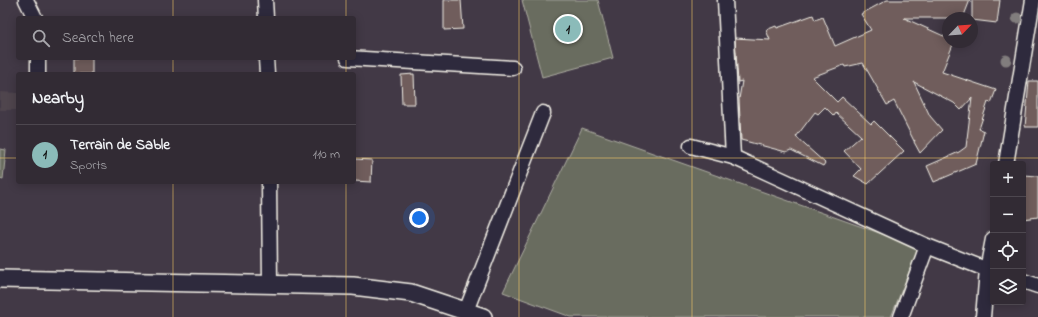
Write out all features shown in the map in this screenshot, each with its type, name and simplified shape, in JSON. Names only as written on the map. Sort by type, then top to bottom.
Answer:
[{"type":"street","points":[[26,0],[34,16]]},
{"type":"street","points":[[266,0],[266,16]]},
{"type":"street","points":[[725,0],[733,157]]},
{"type":"street","points":[[1006,161],[1033,0]]},
{"type":"street","points":[[356,58],[513,68]]},
{"type":"street","points":[[38,60],[38,72]]},
{"type":"street","points":[[266,60],[267,72]]},
{"type":"street","points":[[466,311],[543,113]]},
{"type":"street","points":[[691,146],[733,157],[927,246],[990,271],[983,317]]},
{"type":"street","points":[[269,184],[270,284]]},
{"type":"street","points":[[901,317],[927,246]]},
{"type":"street","points":[[0,279],[353,286],[411,293],[484,317]]},
{"type":"street","points":[[1026,282],[1038,286]]},
{"type":"shaded area","points":[[0,92],[16,93],[16,110],[0,110]]},
{"type":"green space","points":[[522,0],[598,0],[613,58],[542,77]]},
{"type":"green space","points":[[582,128],[919,247],[891,317],[571,317],[503,292]]},
{"type":"green space","points":[[0,149],[6,150],[3,179],[0,178]]},
{"type":"building","points":[[444,0],[461,0],[463,29],[444,30]]},
{"type":"building","points":[[887,0],[970,0],[965,12],[942,12],[942,18],[904,18],[942,35],[942,48],[952,48],[942,72],[996,90],[991,103],[988,102],[979,129],[984,131],[976,164],[934,182],[927,166],[959,152],[966,147],[972,98],[961,110],[954,103],[914,82],[930,116],[942,130],[920,153],[914,142],[915,140],[914,141],[894,101],[887,105],[863,63],[845,67],[844,65],[812,77],[837,102],[842,97],[871,124],[874,121],[904,151],[868,184],[854,176],[861,169],[844,151],[861,136],[836,113],[834,116],[825,107],[818,114],[815,112],[796,137],[825,163],[823,166],[791,150],[786,152],[741,140],[739,99],[742,81],[738,82],[735,38],[770,40],[766,30],[776,26],[777,28],[813,15],[815,20],[823,17],[835,46],[871,30],[861,14]]},
{"type":"building","points":[[972,0],[1000,0],[997,23],[978,21],[978,12],[972,12]]},
{"type":"building","points":[[74,60],[92,60],[92,72],[74,72]]},
{"type":"building","points":[[414,74],[415,104],[402,104],[401,75]]},
{"type":"building","points":[[1029,81],[1038,81],[1038,127],[1025,127]]},
{"type":"building","points":[[356,159],[372,160],[371,182],[356,181]]},
{"type":"building","points":[[1026,175],[1038,176],[1038,217],[1026,219]]},
{"type":"place","name":"Terrain de Sable","points":[[568,29]]}]
